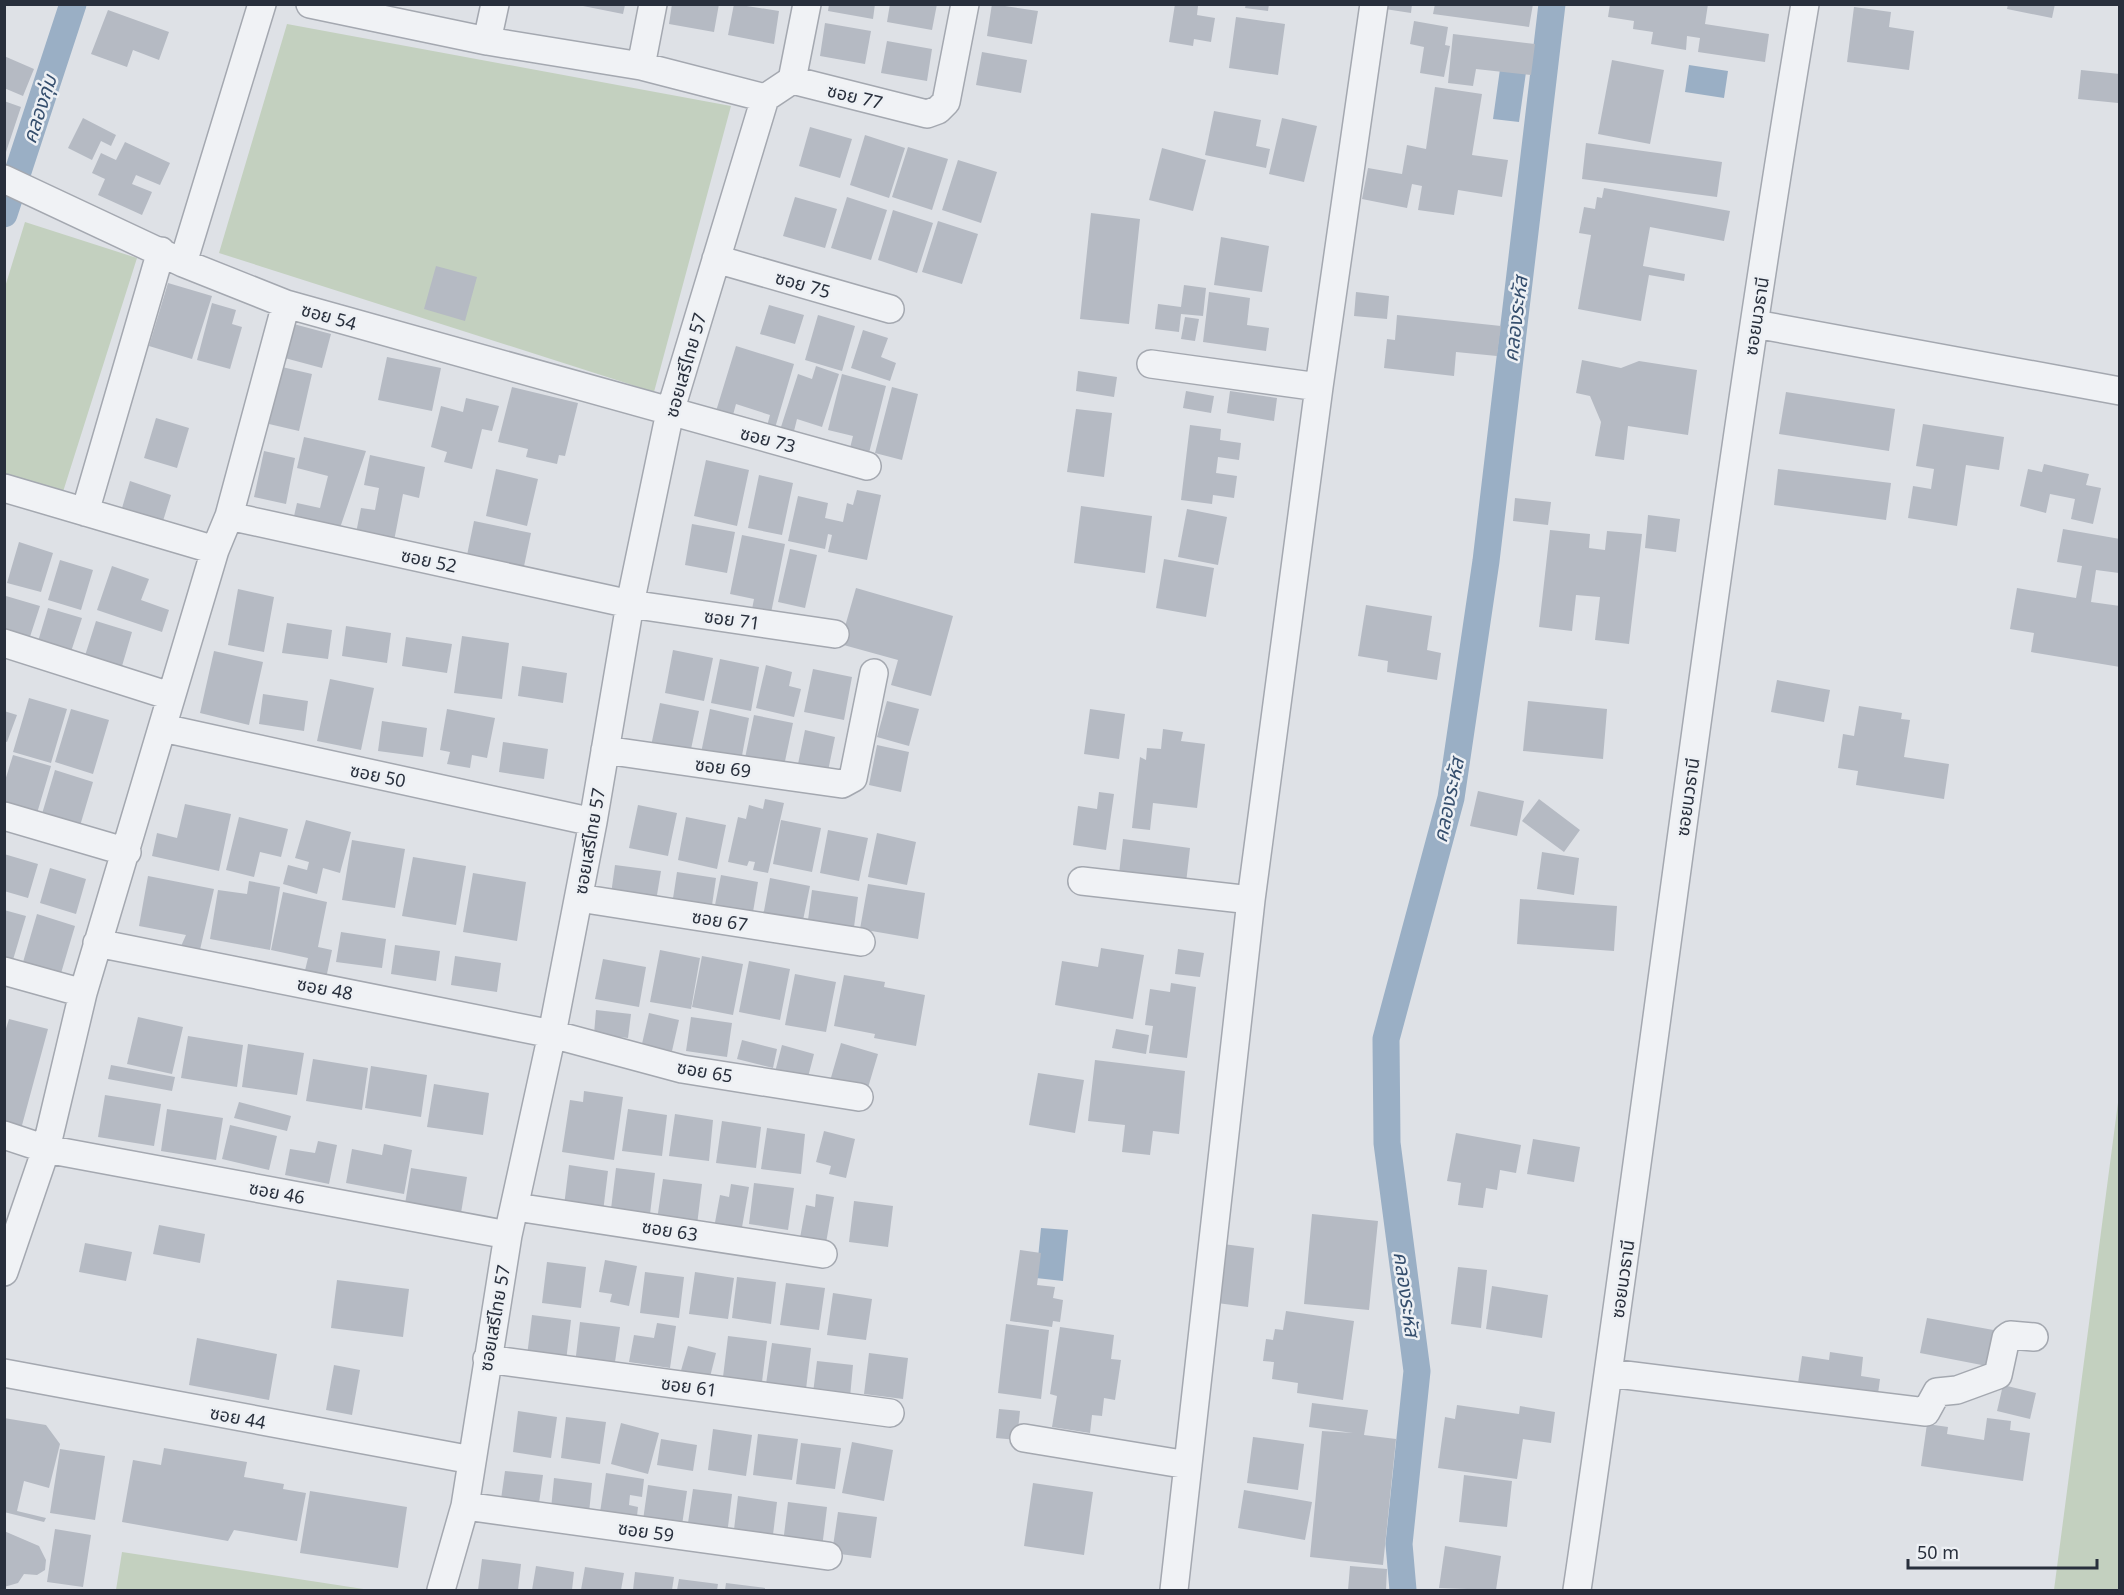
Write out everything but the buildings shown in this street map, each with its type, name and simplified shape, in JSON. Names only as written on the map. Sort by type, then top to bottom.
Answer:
[{"type":"street","points":[[85,512],[262,4]]},
{"type":"street","points":[[310,4],[488,41],[641,66],[765,98],[792,80],[807,4]]},
{"type":"street","points":[[488,41],[495,4]]},
{"type":"street","points":[[641,66],[653,4]]},
{"type":"street","name":"ซอย 77","points":[[792,80],[927,114],[938,110],[946,102],[965,4]]},
{"type":"street","points":[[1174,1590],[1251,900],[1318,387],[1374,4]]},
{"type":"street","name":"ซอยนวธานี","points":[[1577,1590],[1609,1374],[1727,503],[1805,4]]},
{"type":"street","name":"ซอยเสรีไทย 57","points":[[441,1590],[465,1506],[508,1235],[516,1207],[579,898],[630,604],[669,412],[765,98]]},
{"type":"street","name":"ซอย 54","points":[[4,179],[172,257],[286,304],[669,412]]},
{"type":"street","name":"ซอย 75","points":[[716,259],[890,309]]},
{"type":"street","points":[[4,1272],[46,1149],[83,993],[127,852],[170,696],[215,550],[229,516],[286,304]]},
{"type":"street","points":[[1755,324],[2120,391]]},
{"type":"street","points":[[1151,364],[1318,387]]},
{"type":"street","name":"ซอย 73","points":[[669,412],[867,466]]},
{"type":"street","points":[[4,488],[215,550]]},
{"type":"street","name":"ซอย 52","points":[[229,516],[630,604]]},
{"type":"street","name":"ซอย 71","points":[[630,604],[835,634]]},
{"type":"street","points":[[4,643],[170,696]]},
{"type":"street","name":"ซอย 69","points":[[605,750],[842,784],[853,778],[874,674]]},
{"type":"street","name":"ซอย 50","points":[[163,728],[593,822]]},
{"type":"street","points":[[4,816],[127,852]]},
{"type":"street","points":[[1082,881],[1251,900]]},
{"type":"street","name":"ซอย 67","points":[[579,898],[861,942]]},
{"type":"street","name":"ซอย 48","points":[[98,943],[552,1034]]},
{"type":"street","points":[[4,971],[83,993]]},
{"type":"street","name":"ซอย 65","points":[[552,1034],[682,1068],[859,1097]]},
{"type":"street","name":"ซอย 46","points":[[4,1136],[46,1149],[508,1235]]},
{"type":"street","name":"ซอย 63","points":[[516,1207],[823,1254]]},
{"type":"street","points":[[1609,1374],[1926,1412],[1937,1392],[1957,1390],[1998,1375],[2006,1338],[2010,1335],[2034,1337]]},
{"type":"street","name":"ซอย 61","points":[[487,1359],[890,1413]]},
{"type":"street","name":"ซอย 44","points":[[4,1373],[472,1461]]},
{"type":"street","points":[[1024,1438],[1188,1465]]},
{"type":"street","name":"ซอย 59","points":[[465,1506],[828,1556]]},
{"type":"green space","points":[[287,24],[731,106],[654,392],[219,253]]},
{"type":"green space","points":[[25,222],[137,258],[62,495],[5,477],[5,287]]},
{"type":"green space","points":[[2119,1095],[2119,1590],[2054,1590]]},
{"type":"green space","points":[[122,1552],[370,1590],[116,1590]]},
{"type":"water","points":[[1501,62],[1527,65],[1519,122],[1493,119]]},
{"type":"water","points":[[1689,65],[1728,71],[1724,98],[1685,92]]},
{"type":"water","points":[[1041,1228],[1068,1230],[1063,1281],[1036,1278]]},
{"type":"waterway","name":"คลองกุ่ม","points":[[4,214],[73,4]]},
{"type":"waterway","name":"คลองระหัส","points":[[1403,1590],[1399,1544],[1417,1371],[1387,1143],[1386,1039],[1451,798],[1486,561],[1552,4]]}]
